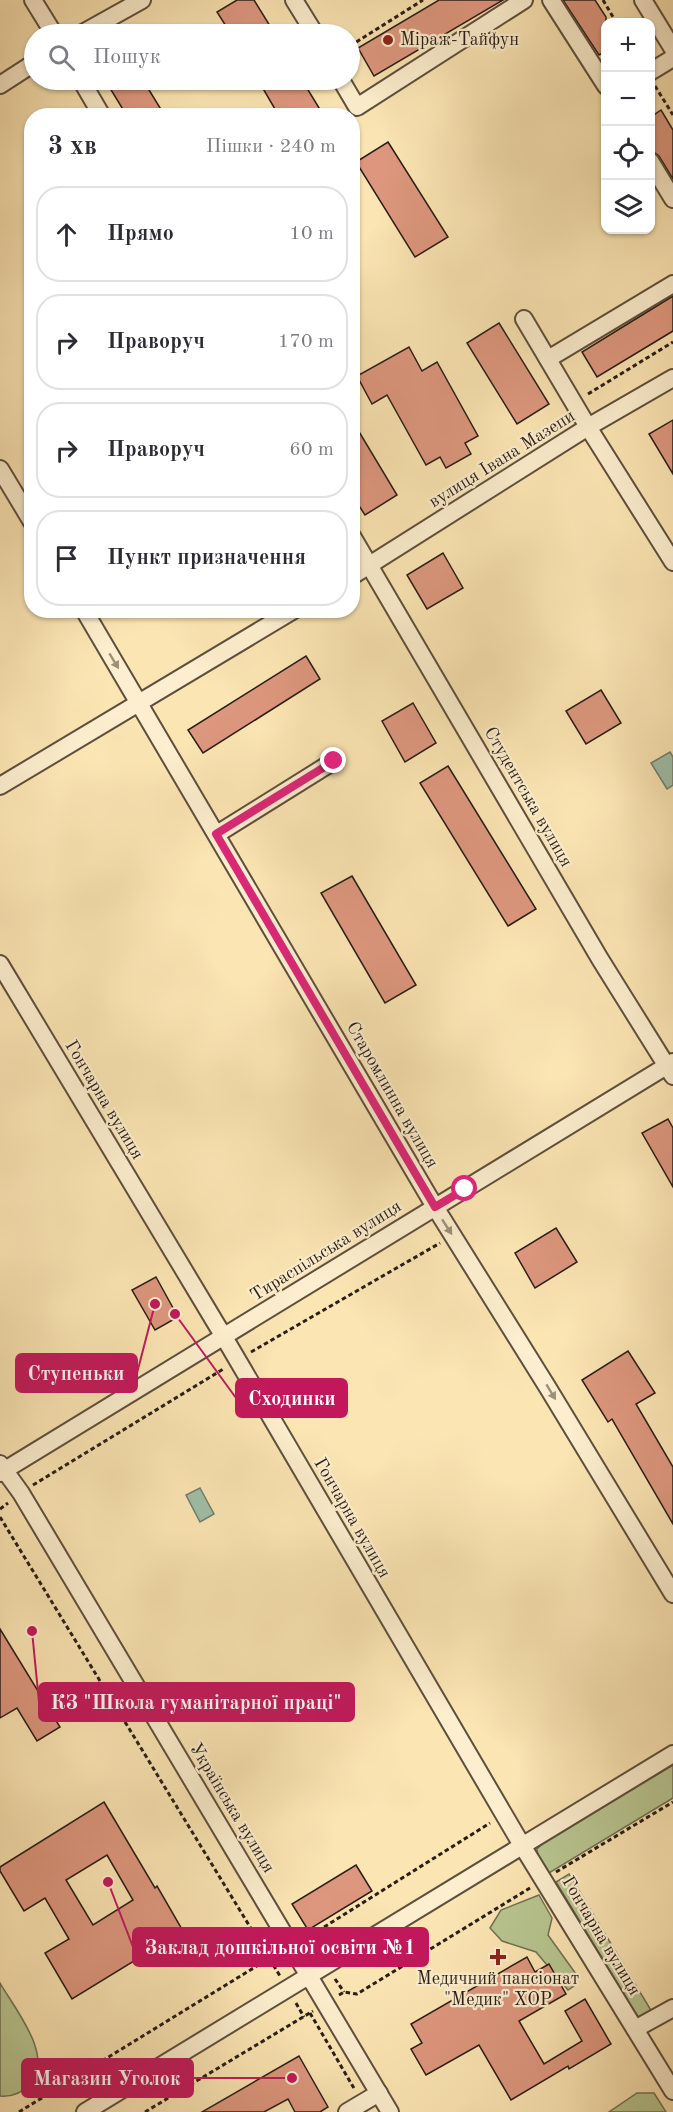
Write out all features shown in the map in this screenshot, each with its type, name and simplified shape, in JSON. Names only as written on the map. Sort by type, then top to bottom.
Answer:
[{"type":"street","points":[[33,0],[48,24]]},
{"type":"street","points":[[99,24],[142,0]]},
{"type":"street","points":[[294,0],[309,24]]},
{"type":"street","points":[[347,90],[357,107],[524,0]]},
{"type":"street","points":[[551,0],[601,78]]},
{"type":"street","points":[[643,0],[673,49]]},
{"type":"street","points":[[655,69],[673,58]]},
{"type":"street","points":[[0,85],[24,69]]},
{"type":"street","points":[[87,90],[97,108]]},
{"type":"street","points":[[655,168],[673,200]]},
{"type":"street","points":[[548,359],[673,284]]},
{"type":"street","points":[[524,319],[588,427],[673,562]]},
{"type":"street","name":"вулиця Івана Мазепи","points":[[360,571],[588,427],[673,378]]},
{"type":"street","points":[[0,469],[24,509]]},
{"type":"street","name":"Студентська вулиця","points":[[360,549],[594,948],[671,1068]]},
{"type":"street","name":"Старомлинна вулиця","points":[[89,618],[435,1207],[673,1594]]},
{"type":"street","points":[[0,786],[281,618]]},
{"type":"street","points":[[216,834],[334,761]]},
{"type":"street","name":"Гончарна вулиця","points":[[0,964],[224,1337],[523,1847],[673,2091]]},
{"type":"street","name":"Тираспільська вулиця","points":[[1,1469],[224,1337],[435,1207],[671,1068]]},
{"type":"street","name":"Українська вулиця","points":[[1,1469],[21,1493],[390,2112]]},
{"type":"street","points":[[85,2112],[673,1755]]},
{"type":"street","points":[[635,2029],[673,2008]]},
{"type":"street","points":[[347,2112],[379,2093]]},
{"type":"path","points":[[360,40],[423,0]]},
{"type":"path","points":[[603,0],[614,18]]},
{"type":"path","points":[[655,85],[673,115]]},
{"type":"path","points":[[573,402],[673,342]]},
{"type":"path","points":[[0,1517],[304,2017]]},
{"type":"path","points":[[145,2112],[344,1992],[357,1994],[673,1802]]},
{"type":"path","points":[[19,2112],[504,1815]]},
{"type":"path","points":[[310,2013],[363,2103]]},
{"type":"green space","points":[[673,1765],[673,1798],[549,1873],[538,1855],[537,1849],[542,1844]]},
{"type":"green space","points":[[569,1874],[652,2012],[639,2019],[556,1882]]},
{"type":"green space","points":[[539,1895],[552,1918],[548,1935],[576,1974],[574,1986],[568,1990],[536,1952],[502,1941],[490,1928],[501,1910]]},
{"type":"green space","points":[[0,1983],[30,2033],[38,2060],[37,2073],[30,2084],[20,2092],[4,2096],[0,2096]]},
{"type":"green space","points":[[637,2093],[654,2093],[666,2112],[609,2112]]},
{"type":"shaded area","points":[[670,752],[673,757],[673,785],[667,789],[651,763]]},
{"type":"shaded area","points":[[200,1488],[214,1514],[200,1522],[186,1495]]},
{"type":"building","points":[[237,0],[254,0],[269,24],[225,24],[217,12]]},
{"type":"building","points":[[439,0],[503,0],[374,76],[360,52],[360,47]]},
{"type":"building","points":[[563,0],[595,0],[606,17],[601,18],[601,54],[599,55]]},
{"type":"building","points":[[111,90],[149,90],[160,108],[122,108]]},
{"type":"building","points":[[264,90],[308,90],[319,108],[274,108]]},
{"type":"building","points":[[661,110],[673,130],[673,179],[655,153],[655,114]]},
{"type":"building","points":[[388,142],[448,237],[415,257],[360,168],[360,160]]},
{"type":"building","points":[[673,296],[673,331],[597,377],[582,352]]},
{"type":"building","points":[[499,323],[549,404],[517,424],[467,343]]},
{"type":"building","points":[[409,347],[422,371],[437,362],[478,436],[465,443],[471,454],[446,468],[440,457],[426,465],[387,395],[372,404],[360,382],[360,374]]},
{"type":"building","points":[[673,420],[673,474],[649,434]]},
{"type":"building","points":[[360,433],[397,495],[365,515],[360,507]]},
{"type":"building","points":[[443,553],[463,588],[427,609],[407,575]]},
{"type":"building","points":[[306,656],[320,679],[203,753],[188,730]]},
{"type":"building","points":[[601,690],[621,723],[586,744],[566,711]]},
{"type":"building","points":[[413,703],[436,743],[405,762],[382,721]]},
{"type":"building","points":[[448,766],[536,909],[508,926],[420,783]]},
{"type":"building","points":[[352,876],[416,985],[385,1003],[321,893]]},
{"type":"building","points":[[668,1119],[673,1128],[673,1187],[642,1133]]},
{"type":"building","points":[[556,1228],[577,1262],[535,1288],[515,1253]]},
{"type":"building","points":[[156,1277],[178,1317],[155,1330],[132,1290]]},
{"type":"building","points":[[628,1351],[655,1393],[636,1404],[673,1467],[673,1524],[612,1419],[608,1422],[582,1380]]},
{"type":"building","points":[[0,1629],[60,1727],[37,1741],[17,1708],[0,1718]]},
{"type":"building","points":[[104,1802],[183,1931],[72,1999],[45,1953],[69,1939],[45,1898],[24,1911],[0,1871],[0,1867]],"holes":[[[107,1855],[133,1900],[93,1925],[66,1880]]]},
{"type":"building","points":[[356,1865],[372,1891],[308,1930],[292,1904]]},
{"type":"building","points":[[527,1957],[535,1972],[549,1964],[566,1994],[519,2021],[544,2064],[582,2041],[565,2011],[585,1999],[611,2044],[569,2069],[568,2066],[511,2100],[479,2045],[426,2075],[411,2049],[422,2043],[411,2024]]},
{"type":"building","points":[[299,2056],[328,2107],[320,2112],[295,2112],[288,2099],[264,2112],[202,2112]]},
{"type":"place","name":"Міраж-Тайфун","points":[[388,40]]},
{"type":"place","name":"Ступеньки","points":[[155,1304]]},
{"type":"place","name":"Сходинки","points":[[175,1314]]},
{"type":"place","name":"КЗ \"Школа гуманітарної праці\"","points":[[32,1631]]},
{"type":"place","name":"Заклад дошкільної освіти №1","points":[[108,1882]]},
{"type":"place","name":"Медичний пансіонат \"Медик\" ХОР","points":[[498,1957]]},
{"type":"place","name":"Магазин Уголок","points":[[292,2078]]},
{"type":"route","points":[[334,761],[216,834],[435,1207],[465,1189]]}]
